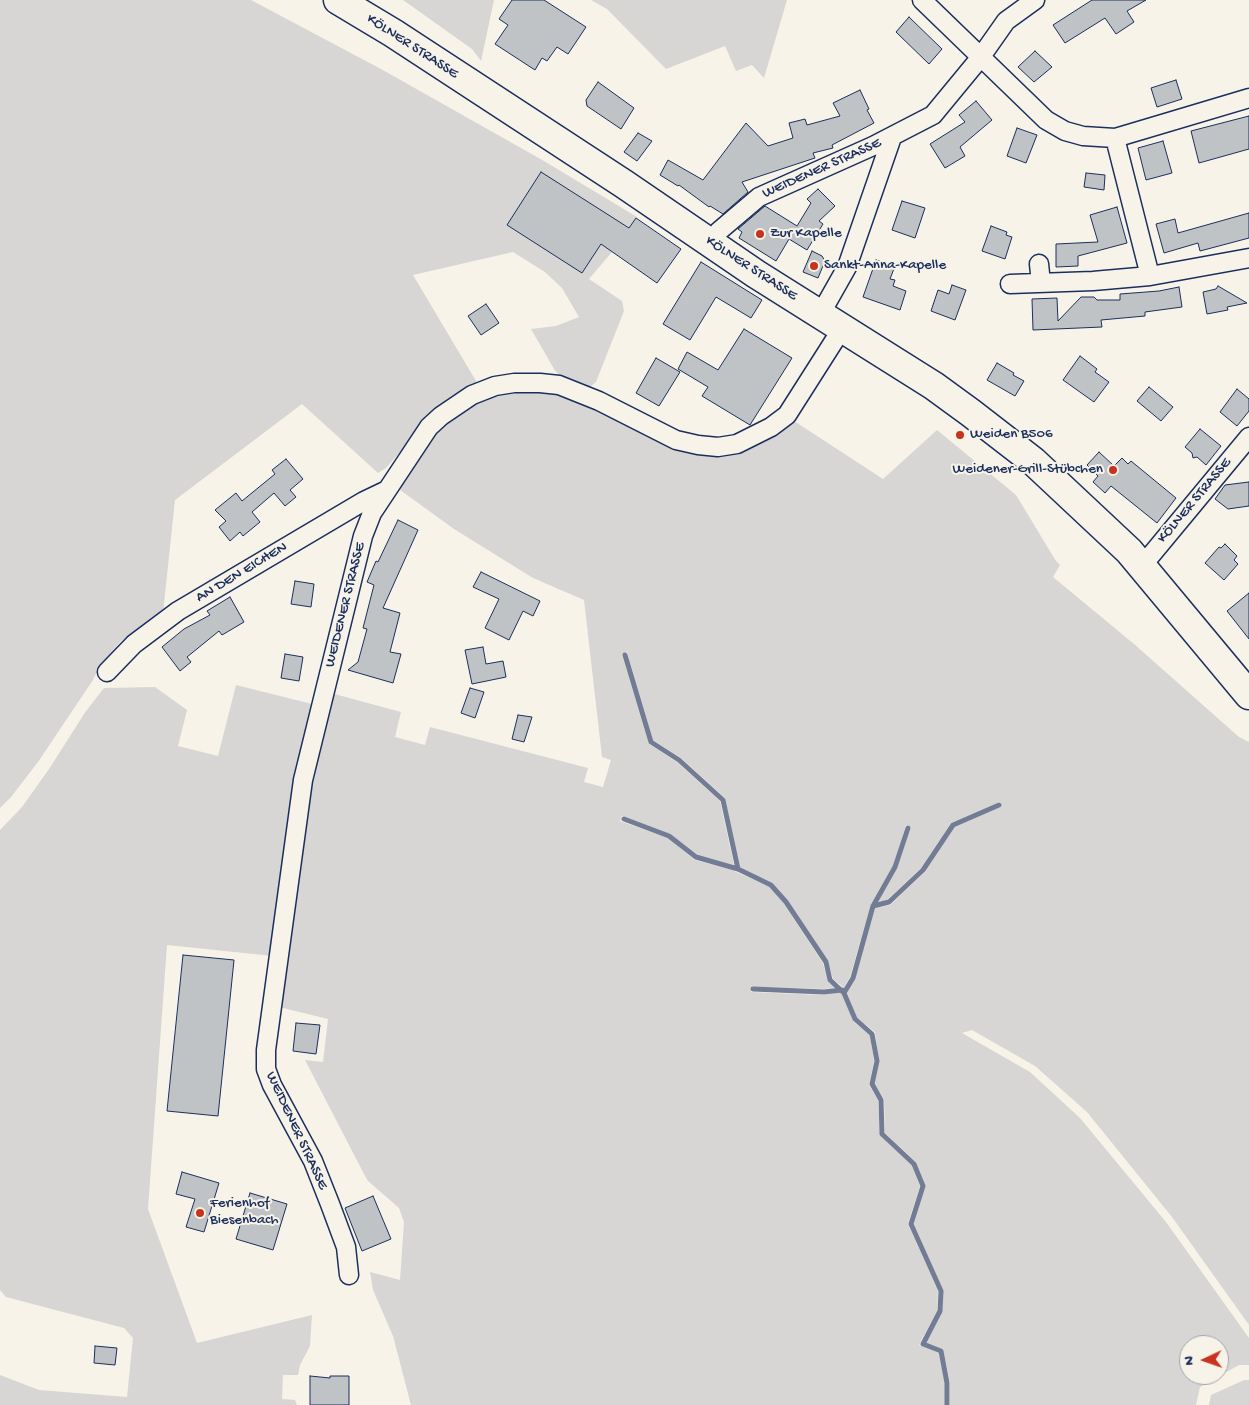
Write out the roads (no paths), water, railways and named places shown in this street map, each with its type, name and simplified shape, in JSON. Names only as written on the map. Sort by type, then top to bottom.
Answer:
[{"type":"main road","name":"KÖLNER STRASSE","points":[[338,0],[393,33],[756,274],[832,320],[946,394],[1033,460],[1129,551],[1249,694]]},
{"type":"street","points":[[922,0],[1046,120],[1065,131],[1083,136],[1115,138],[1249,98]]},
{"type":"street","name":"WEIDENER STRASSE","points":[[711,243],[719,231],[759,197],[892,137],[933,115],[980,58],[1006,21],[1034,0]]},
{"type":"street","name":"WEIDENER STRASSE","points":[[349,1275],[346,1247],[334,1213],[313,1161],[272,1085],[266,1069],[266,1050],[303,780],[362,536],[372,513],[430,428],[441,416],[472,395],[495,386],[540,383],[560,385],[599,401],[676,440],[698,445],[718,447],[737,444],[771,428],[787,415],[832,320],[847,267],[892,137]]},
{"type":"street","points":[[1115,138],[1150,276]]},
{"type":"street","points":[[1010,284],[1093,281],[1150,276],[1249,258]]},
{"type":"street","points":[[1040,264],[1040,283]]},
{"type":"street","name":"KÖLNER STRASSE","points":[[1142,566],[1249,437]]},
{"type":"street","name":"AN DEN EICHEN","points":[[107,672],[134,644],[178,610],[364,501],[388,490]]},
{"type":"waterway","points":[[625,655],[651,742],[679,760],[723,800],[738,869],[771,885],[786,902],[826,962],[830,980],[844,993],[855,1019],[872,1034],[877,1061],[872,1084],[881,1100],[882,1134],[914,1164],[923,1186],[911,1224],[941,1291],[940,1311],[923,1344],[941,1351],[947,1383],[947,1405]]},
{"type":"waterway","points":[[844,993],[853,978],[873,906],[889,902],[923,870],[953,825],[999,805]]},
{"type":"waterway","points":[[624,819],[669,836],[696,857],[738,869]]},
{"type":"waterway","points":[[873,906],[895,867],[908,828]]},
{"type":"waterway","points":[[753,989],[824,992],[842,990]]},
{"type":"place","name":"Zur Kapelle","points":[[760,234]]},
{"type":"place","name":"Sankt-Anna-Kapelle","points":[[814,266]]},
{"type":"place","name":"Weiden B506","points":[[960,435]]},
{"type":"place","name":"Weidener-Grill-Stübchen","points":[[1113,470]]},
{"type":"place","name":"Ferienhof Biesenbach","points":[[200,1213]]}]
